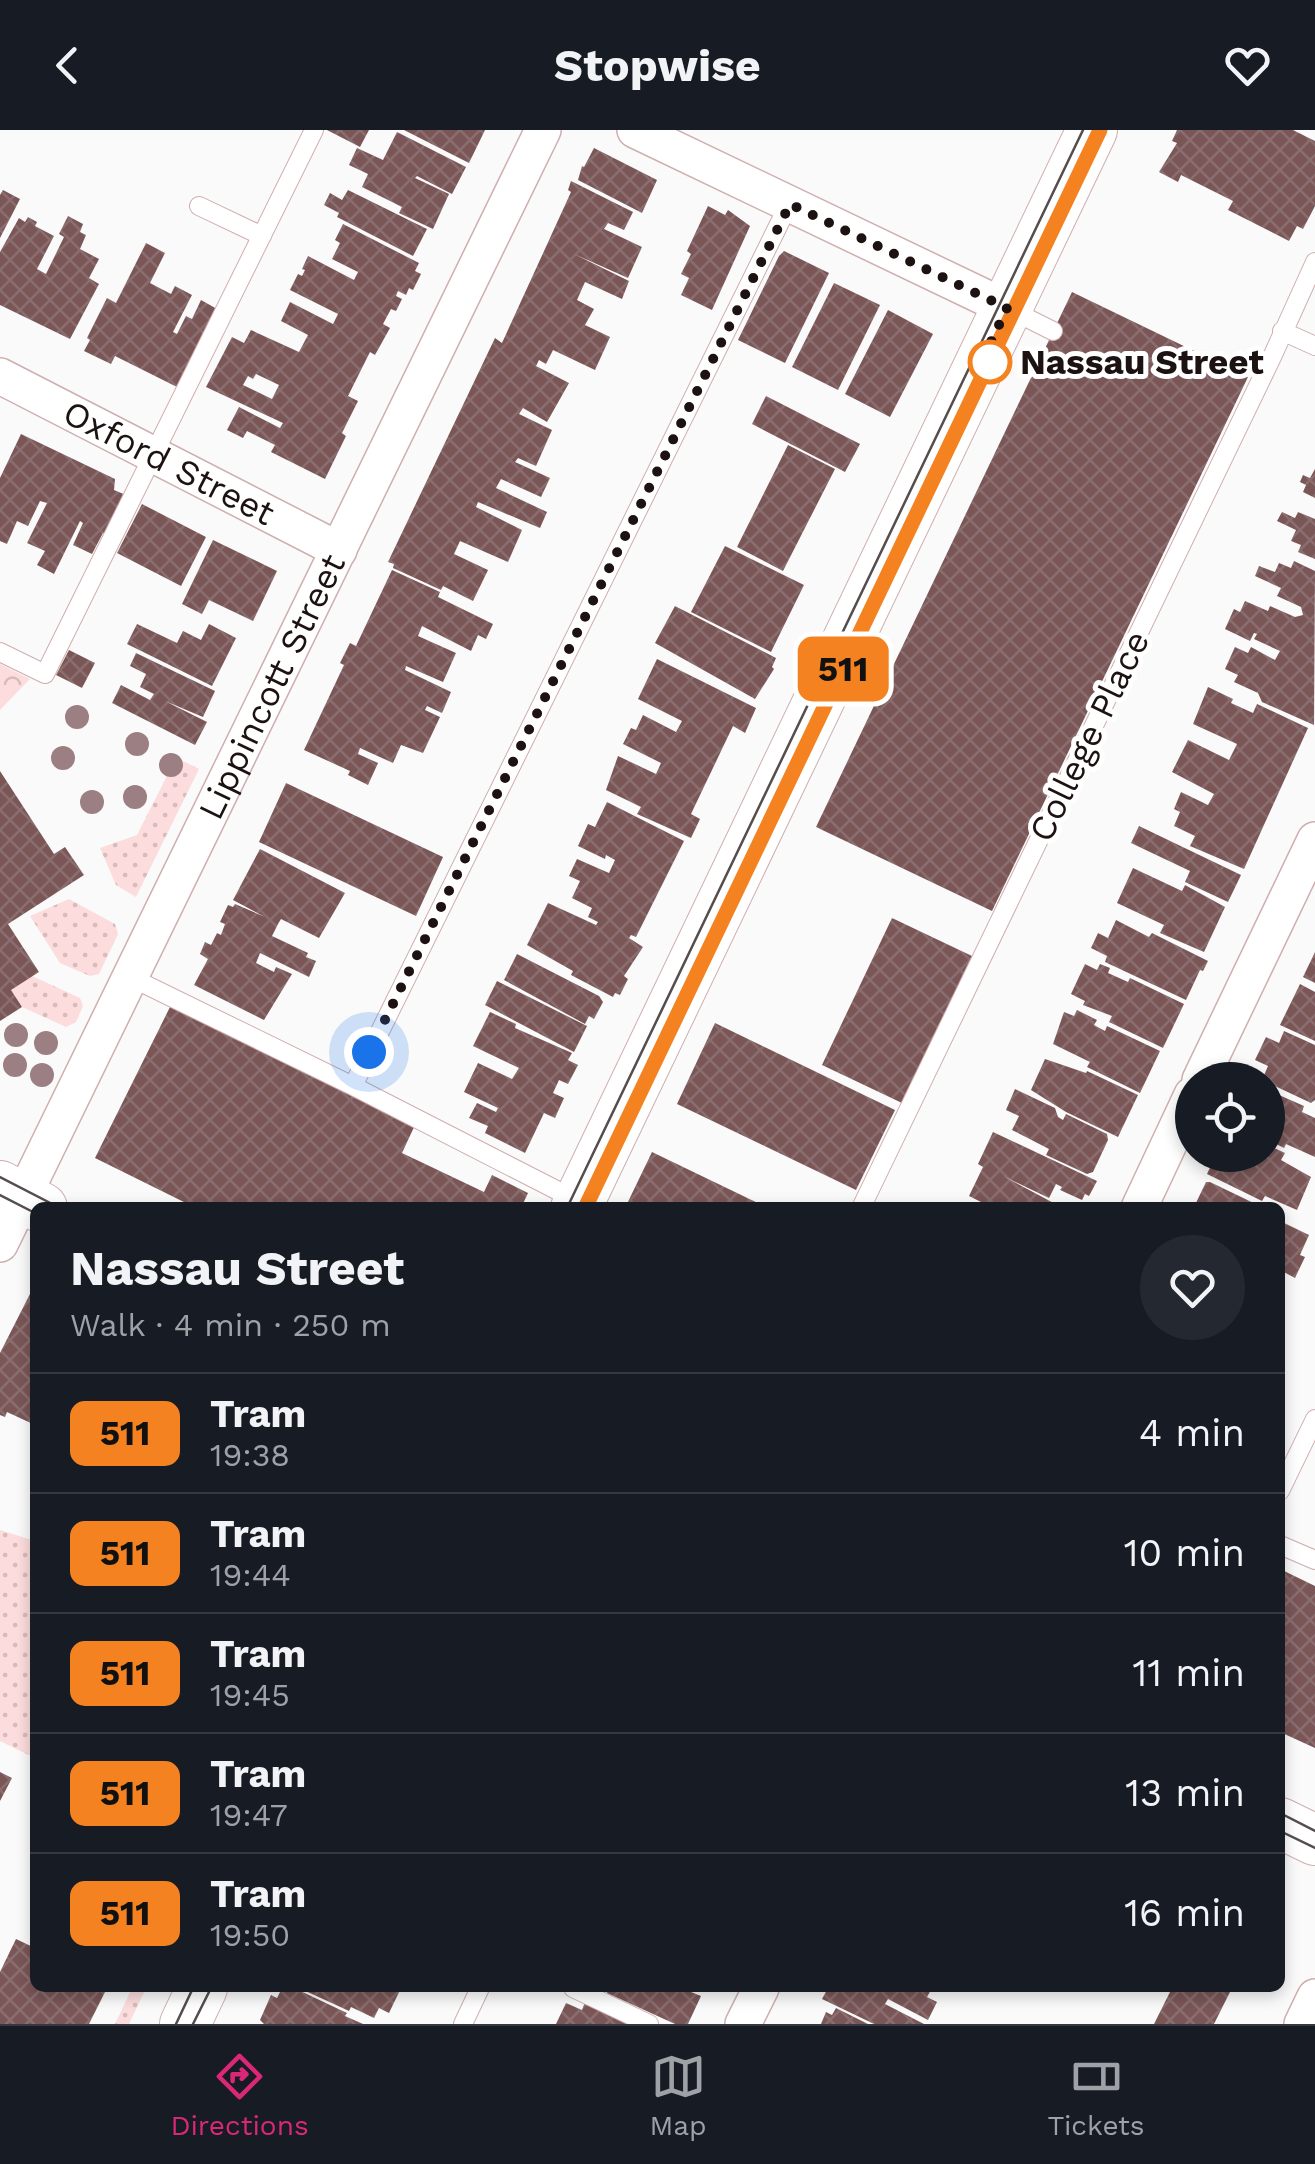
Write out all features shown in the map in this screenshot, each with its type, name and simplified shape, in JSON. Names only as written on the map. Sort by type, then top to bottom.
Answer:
[{"type":"main road","points":[[579,1202],[1092,130]]},
{"type":"main road","points":[[1285,1825],[1315,1840]]},
{"type":"main road","points":[[185,2024],[200,1992]]},
{"type":"street","name":"Lippincott Street","points":[[0,1244],[544,130]]},
{"type":"street","points":[[634,130],[1007,308]]},
{"type":"street","name":"Oxford Street","points":[[0,376],[339,550]]},
{"type":"street","points":[[1209,1062],[1315,840]]},
{"type":"street","points":[[1142,1202],[1175,1132]]},
{"type":"street","points":[[743,2024],[759,1992]]},
{"type":"street","points":[[1302,2024],[1315,1998]]},
{"type":"lane","points":[[0,652],[45,674],[314,130]]},
{"type":"lane","points":[[352,1086],[790,204]]},
{"type":"lane","points":[[199,206],[262,236]]},
{"type":"lane","name":"College Place","points":[[864,1202],[1315,262]]},
{"type":"lane","points":[[1007,308],[1053,331]]},
{"type":"lane","points":[[1282,331],[1315,346]]},
{"type":"lane","points":[[130,978],[352,1086],[572,1202]]},
{"type":"lane","points":[[1285,1481],[1315,1418]]},
{"type":"lane","points":[[1285,1547],[1315,1560]]},
{"type":"lane","points":[[463,2024],[478,1992]]},
{"type":"lane","points":[[581,1992],[648,2024]]},
{"type":"green space","points":[[0,664],[30,679],[0,710]]},
{"type":"green space","points":[[181,760],[199,769],[136,897],[116,885],[100,848],[137,835],[169,772]]},
{"type":"green space","points":[[69,899],[115,924],[118,934],[99,974],[90,976],[60,963],[30,916]]},
{"type":"green space","points":[[32,976],[80,998],[83,1006],[76,1022],[66,1027],[22,1007],[11,990]]},
{"type":"green space","points":[[0,1530],[30,1539],[30,1756],[0,1741]]},
{"type":"green space","points":[[130,1992],[144,1992],[129,2024],[115,2024]]},
{"type":"building","points":[[327,130],[369,130],[360,147]]},
{"type":"building","points":[[404,130],[485,130],[469,163]]},
{"type":"building","points":[[1177,130],[1293,130],[1315,141],[1315,206],[1303,229],[1297,226],[1289,241],[1228,210],[1233,201],[1181,175],[1178,182],[1159,172],[1177,143],[1172,141]]},
{"type":"building","points":[[397,132],[466,167],[452,194],[415,178],[449,194],[433,229],[399,213],[402,207],[362,187],[368,174],[349,165],[357,148],[383,160]]},
{"type":"building","points":[[594,148],[657,180],[642,213],[578,180]]},
{"type":"building","points":[[571,181],[633,212],[624,230],[608,223],[604,229],[642,247],[628,278],[574,254],[629,281],[622,299],[585,282],[577,300],[594,309],[585,325],[610,337],[595,370],[553,350],[546,364],[539,360],[536,366],[569,383],[547,422],[523,408],[519,414],[552,430],[536,466],[518,458],[515,462],[550,478],[541,497],[501,479],[496,488],[547,512],[540,528],[478,502],[476,507],[522,530],[508,562],[460,541],[454,554],[488,570],[473,601],[393,568],[394,564],[388,562],[495,338],[502,343],[571,192]]},
{"type":"building","points":[[3,190],[20,199],[0,238],[0,195]]},
{"type":"building","points":[[348,190],[427,229],[413,256],[337,217],[339,213],[324,205],[330,193],[342,200]]},
{"type":"building","points":[[708,206],[725,215],[728,210],[750,226],[712,310],[681,295],[689,278],[681,274],[691,254],[687,251]]},
{"type":"building","points":[[68,216],[83,224],[80,232],[86,235],[80,249],[99,259],[89,278],[99,284],[70,339],[0,305],[0,252],[19,218],[25,222],[28,217],[37,222],[35,226],[54,236],[37,269],[46,274],[64,237],[59,234]]},
{"type":"building","points":[[343,224],[419,263],[415,271],[421,274],[413,290],[409,288],[406,295],[398,291],[396,296],[402,299],[383,324],[390,328],[375,355],[370,352],[348,396],[358,401],[325,479],[271,452],[275,445],[247,431],[243,438],[227,430],[239,407],[280,428],[283,423],[206,387],[232,337],[244,343],[251,330],[299,352],[308,335],[281,321],[290,302],[333,324],[338,314],[290,290],[298,274],[302,276],[308,256],[354,280],[358,272],[332,259],[340,243],[335,240]],"holes":[[[256,374],[279,385],[272,399],[243,385],[248,376],[253,379]]]},
{"type":"building","points":[[146,243],[165,253],[150,283],[171,294],[175,286],[192,295],[173,332],[177,334],[186,316],[192,319],[201,300],[217,309],[179,388],[115,356],[111,364],[84,351],[107,298],[116,303]]},
{"type":"building","points":[[784,251],[829,273],[785,363],[738,340]]},
{"type":"building","points":[[834,283],[880,305],[838,390],[792,367]]},
{"type":"building","points":[[1072,292],[1248,377],[992,911],[816,827]]},
{"type":"building","points":[[888,310],[933,334],[890,417],[845,394]]},
{"type":"building","points":[[766,396],[860,444],[845,472],[752,424]]},
{"type":"building","points":[[21,434],[115,479],[114,490],[126,495],[107,534],[103,533],[92,554],[73,545],[83,523],[80,521],[54,574],[37,565],[45,551],[27,543],[47,503],[40,501],[28,526],[17,521],[7,544],[0,541],[0,478]]},
{"type":"building","points":[[788,445],[835,469],[783,571],[737,547]]},
{"type":"building","points":[[1315,469],[1315,498],[1303,492],[1306,485],[1300,482],[1303,475],[1310,478]]},
{"type":"building","points":[[142,504],[206,537],[181,586],[117,553]]},
{"type":"building","points":[[1282,512],[1295,518],[1298,512],[1315,519],[1315,559],[1298,552],[1301,545],[1291,541],[1296,530],[1277,521]]},
{"type":"building","points":[[213,540],[277,571],[253,621],[209,600],[202,614],[182,604]]},
{"type":"building","points":[[725,546],[804,585],[771,652],[691,612]]},
{"type":"building","points":[[1294,561],[1315,571],[1314,725],[1262,702],[1258,693],[1234,682],[1238,675],[1225,669],[1235,647],[1248,653],[1251,647],[1275,660],[1280,651],[1254,639],[1257,634],[1250,641],[1225,629],[1234,609],[1240,612],[1245,601],[1268,611],[1270,606],[1295,617],[1303,615],[1301,607],[1277,596],[1281,588],[1255,576],[1259,566],[1275,572],[1279,563],[1291,568]]},
{"type":"building","points":[[392,570],[440,592],[438,597],[493,624],[486,639],[478,635],[471,651],[422,626],[418,636],[456,653],[443,682],[406,666],[405,670],[451,692],[442,713],[427,706],[425,710],[440,717],[423,753],[401,745],[393,763],[360,748],[358,754],[378,763],[368,785],[348,775],[350,771],[304,750],[344,665],[340,663],[350,643],[356,646]]},
{"type":"building","points":[[675,606],[776,658],[774,669],[755,699],[655,643]]},
{"type":"building","points":[[137,624],[177,643],[183,631],[201,640],[209,624],[236,638],[212,686],[127,644]]},
{"type":"building","points":[[69,650],[95,663],[82,688],[56,675]]},
{"type":"building","points":[[136,653],[215,691],[203,717],[165,701],[207,722],[195,745],[112,703],[121,685],[150,700],[154,694],[140,687],[146,674],[130,666]]},
{"type":"building","points":[[657,659],[756,708],[745,733],[733,726],[691,814],[700,819],[691,838],[637,814],[641,807],[606,790],[618,756],[656,774],[661,763],[623,744],[643,715],[676,732],[682,721],[638,699]]},
{"type":"building","points":[[1208,687],[1253,713],[1257,704],[1308,728],[1244,869],[1190,846],[1195,836],[1174,826],[1180,812],[1174,809],[1181,792],[1208,805],[1214,794],[1172,772],[1188,740],[1229,760],[1237,744],[1193,724]]},
{"type":"building","points":[[0,771],[54,854],[65,847],[84,875],[8,924],[39,972],[11,990],[22,1007],[0,1021]]},
{"type":"building","points":[[286,783],[443,857],[416,916],[259,842]]},
{"type":"building","points":[[607,802],[684,841],[636,937],[629,938],[643,947],[624,976],[628,979],[620,995],[615,993],[613,997],[527,945],[548,903],[596,925],[598,922],[588,917],[592,908],[572,898],[580,881],[569,876],[577,859],[609,873],[615,860],[578,846],[588,824],[595,827]]},
{"type":"building","points":[[1139,826],[1241,875],[1228,902],[1185,882],[1190,871],[1131,843]]},
{"type":"building","points":[[260,849],[345,893],[319,938],[281,919],[272,936],[308,953],[306,957],[316,961],[309,977],[260,953],[256,963],[274,972],[276,967],[292,974],[264,1020],[194,985],[208,959],[200,954],[205,942],[211,945],[217,933],[221,935],[225,924],[220,922],[228,905],[235,904],[265,917],[233,900]]},
{"type":"building","points":[[1133,868],[1182,891],[1185,885],[1225,907],[1204,952],[1160,933],[1164,925],[1117,903]]},
{"type":"building","points":[[892,918],[972,956],[902,1103],[822,1065]]},
{"type":"building","points":[[1116,920],[1208,961],[1186,1000],[1105,962],[1107,956],[1091,948],[1098,933],[1108,938]]},
{"type":"building","points":[[1315,952],[1315,983],[1303,977]]},
{"type":"building","points":[[517,954],[599,996],[603,1002],[594,1019],[589,1016],[585,1024],[504,980]]},
{"type":"building","points":[[1085,964],[1097,970],[1100,964],[1110,968],[1108,973],[1128,982],[1130,978],[1184,1004],[1163,1048],[1109,1022],[1112,1016],[1083,1005],[1085,1001],[1071,994]]},
{"type":"building","points":[[497,981],[587,1026],[574,1052],[485,1005]]},
{"type":"building","points":[[1300,984],[1315,992],[1315,1041],[1280,1025]]},
{"type":"building","points":[[171,1005],[415,1125],[402,1153],[484,1192],[492,1175],[528,1193],[524,1202],[184,1202],[95,1158]]},
{"type":"building","points":[[1077,1010],[1097,1020],[1094,1025],[1105,1031],[1107,1026],[1160,1051],[1140,1093],[1087,1067],[1090,1062],[1053,1044],[1064,1012],[1074,1016]]},
{"type":"building","points":[[490,1012],[516,1024],[515,1028],[572,1053],[568,1060],[578,1065],[568,1084],[559,1080],[553,1093],[564,1098],[555,1118],[544,1113],[525,1153],[485,1133],[488,1126],[469,1118],[477,1103],[496,1112],[498,1108],[464,1092],[478,1063],[512,1079],[519,1068],[473,1046]]},
{"type":"building","points":[[715,1023],[895,1110],[856,1190],[677,1104]]},
{"type":"building","points":[[1284,1031],[1315,1045],[1315,1100],[1311,1103],[1285,1091],[1285,1062],[1255,1060],[1266,1037],[1279,1043]]},
{"type":"building","points":[[1045,1059],[1087,1071],[1138,1095],[1118,1137],[1031,1090]]},
{"type":"building","points":[[1015,1089],[1055,1108],[1063,1120],[1066,1114],[1107,1134],[1108,1140],[1093,1172],[1087,1174],[1046,1155],[1049,1149],[1012,1130],[1019,1116],[1006,1110]]},
{"type":"building","points":[[1285,1098],[1304,1106],[1302,1112],[1315,1118],[1315,1157],[1286,1144]]},
{"type":"building","points":[[993,1132],[1097,1181],[1089,1196],[1085,1194],[1082,1200],[1060,1190],[1062,1187],[1056,1184],[1049,1198],[1003,1176],[1052,1202],[981,1202],[969,1196],[983,1167],[978,1164]]},
{"type":"building","points":[[652,1152],[756,1202],[628,1202]]},
{"type":"building","points":[[1285,1162],[1311,1177],[1297,1210],[1265,1196],[1262,1201],[1207,1174],[1285,1172]]},
{"type":"building","points":[[1206,1182],[1210,1182],[1252,1202],[1196,1202]]},
{"type":"building","points":[[1285,1223],[1309,1235],[1300,1255],[1305,1257],[1295,1278],[1285,1273]]},
{"type":"building","points":[[30,1294],[30,1423],[7,1412],[5,1417],[0,1415],[0,1353]]},
{"type":"building","points":[[1285,1571],[1315,1586],[1315,1748],[1285,1734]]},
{"type":"building","points":[[0,1772],[12,1778],[0,1801]]},
{"type":"building","points":[[16,1939],[30,1946],[30,1992],[105,1992],[89,2024],[0,2024],[0,1972]]},
{"type":"building","points":[[280,1992],[302,1992],[363,2024],[264,2024],[260,2020],[271,1995],[277,1998]]},
{"type":"building","points":[[308,1992],[399,1992],[389,2013],[379,2008],[374,2018],[351,2007],[349,2011]]},
{"type":"building","points":[[691,1992],[701,1996],[688,2024],[675,2024],[607,1993]]},
{"type":"building","points":[[826,1992],[930,1992],[927,1997],[937,2002],[928,2020],[888,1999],[885,2004],[924,2024],[874,2024],[822,1999]]},
{"type":"building","points":[[1170,1992],[1230,1992],[1214,2024],[1154,2024]]},
{"type":"building","points":[[585,2002],[641,2024],[556,2024],[566,2003],[582,2010]]},
{"type":"building","points":[[836,2008],[868,2024],[821,2024],[826,2012],[832,2015]]},
{"type":"tram line","points":[[570,1202],[1083,130]]},
{"type":"tram line","points":[[588,1202],[1100,130]]},
{"type":"tram line","name":"511","points":[[588,1202],[1100,130]]},
{"type":"tram line","points":[[0,1177],[48,1202]]},
{"type":"tram line","points":[[0,1195],[30,1210]]},
{"type":"tram line","points":[[1285,1816],[1315,1831]]},
{"type":"tram line","points":[[1285,1833],[1315,1848]]},
{"type":"tram line","points":[[176,2024],[191,1992]]},
{"type":"tram line","points":[[193,2024],[209,1992]]},
{"type":"place","name":"Nassau Street","points":[[990,362]]},
{"type":"route","points":[[369,1052],[790,204],[1007,308],[983,359],[990,362]]}]
